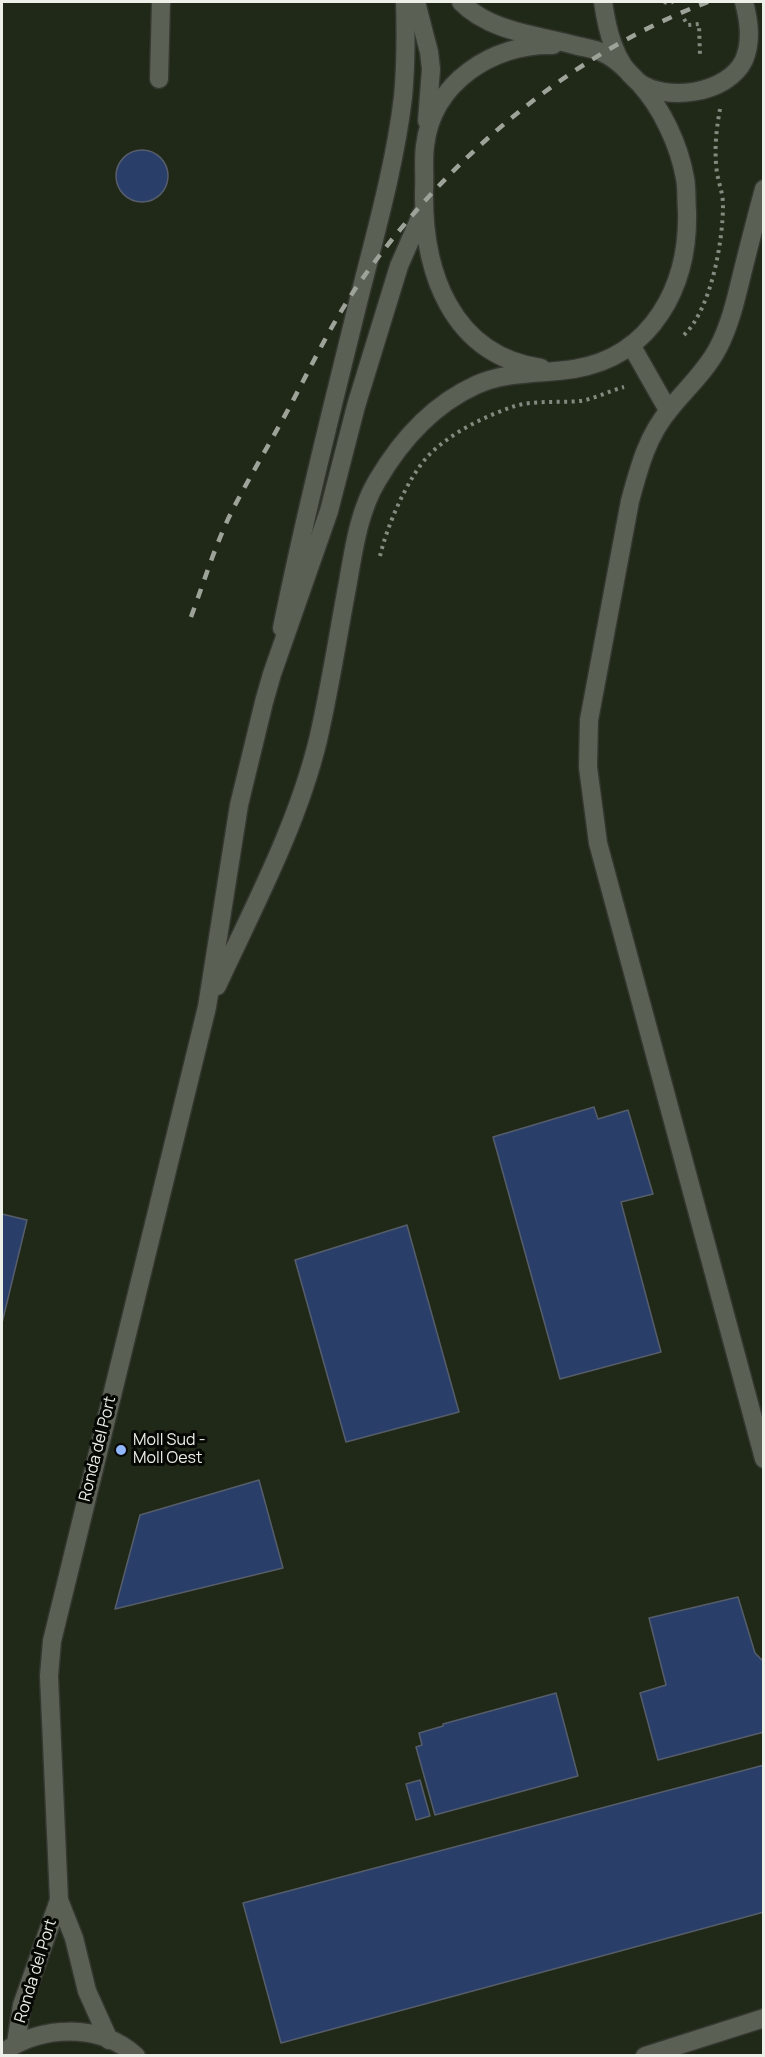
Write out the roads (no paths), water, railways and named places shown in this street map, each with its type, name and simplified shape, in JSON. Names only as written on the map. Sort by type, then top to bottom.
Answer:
[{"type":"street","points":[[159,79],[161,2]]},
{"type":"street","points":[[207,1007],[239,805],[272,674],[307,510],[395,147],[403,96],[406,42],[405,2]]},
{"type":"street","points":[[416,2],[431,69],[423,211],[428,252],[437,280],[462,326],[480,342],[501,355],[528,366],[558,370]]},
{"type":"street","points":[[461,2],[470,11],[490,23],[605,53],[637,81],[675,94],[703,90],[727,78],[741,66],[748,46],[749,19],[744,2]]},
{"type":"street","points":[[207,1007],[284,842],[300,802],[325,708],[353,549],[363,512],[375,484],[410,433],[430,414],[453,398],[495,378],[576,368],[614,355],[631,345],[650,329],[664,310],[675,288],[683,263],[687,231],[685,178],[675,145],[662,115],[614,47],[606,24],[603,2]]},
{"type":"street","points":[[425,145],[432,118],[440,103],[461,77],[478,64],[496,54],[516,48],[539,44],[577,45]]},
{"type":"street","points":[[764,189],[736,297],[718,348],[708,364],[668,410],[645,449],[630,501],[589,720],[588,767],[598,843],[764,1459]]},
{"type":"street","points":[[272,674],[329,511],[356,406],[399,266],[423,211]]},
{"type":"street","points":[[631,345],[668,410]]},
{"type":"street","name":"Ronda del Port","points":[[109,2040],[87,1991],[74,1938],[58,1899],[49,1676],[52,1641],[207,1007]]},
{"type":"street","name":"Ronda del Port","points":[[9,2048],[58,1899]]},
{"type":"street","points":[[645,2055],[764,2018]]},
{"type":"street","points":[[9,2048],[39,2035],[62,2031],[86,2033],[109,2040],[136,2055]]},
{"type":"railway","points":[[191,617],[220,537],[239,498],[344,307],[399,231],[435,190],[517,113],[562,80],[609,50],[657,24],[708,2]]},
{"type":"place","name":"Moll Sud - Moll Oest","points":[[121,1450]]}]
